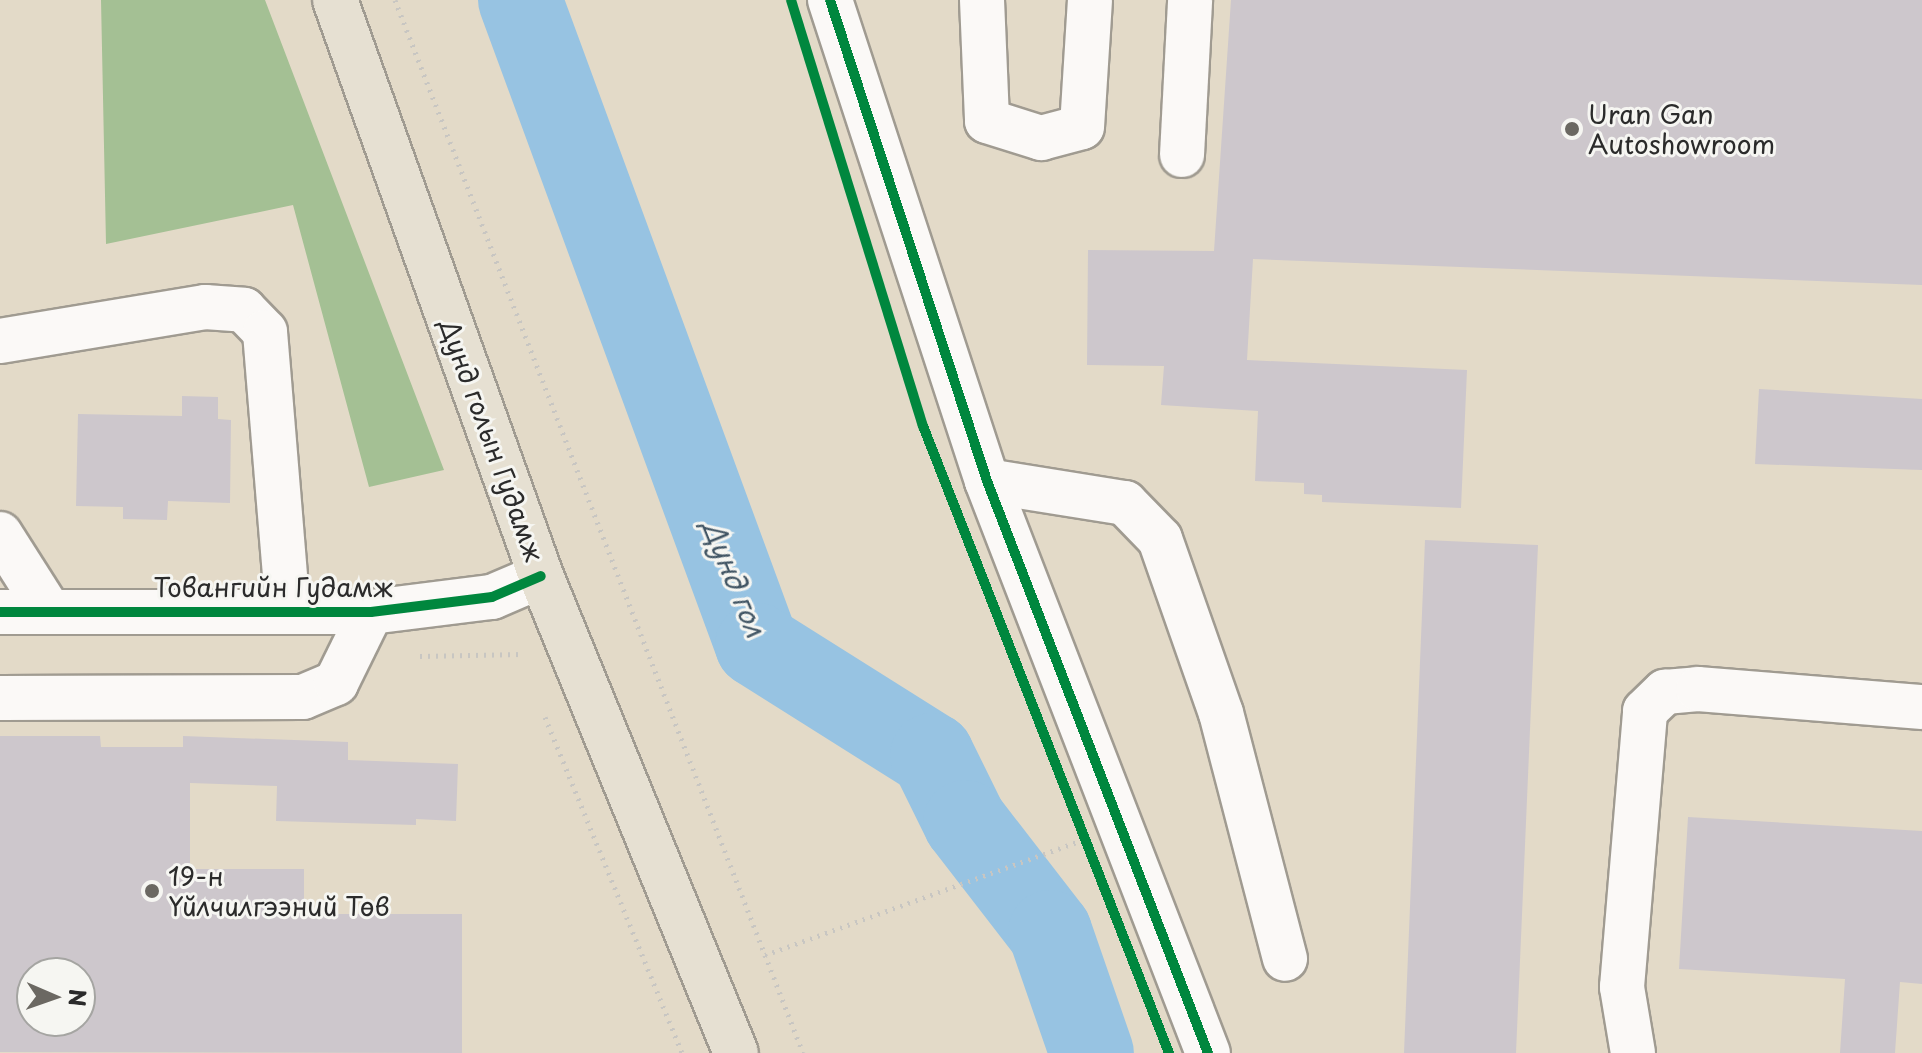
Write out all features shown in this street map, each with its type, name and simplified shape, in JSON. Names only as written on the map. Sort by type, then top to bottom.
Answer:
[{"type":"main road","name":"Дунд голын Гудамж","points":[[335,0],[541,576],[736,1053]]},
{"type":"street","points":[[830,0],[987,481],[1093,833],[1208,1053]]},
{"type":"street","points":[[982,0],[987,121],[1041,138],[1082,127],[1090,0]]},
{"type":"street","points":[[1182,155],[1190,0]]},
{"type":"street","points":[[0,341],[205,307],[244,310],[265,332],[288,611]]},
{"type":"street","points":[[987,481],[1125,503],[1160,539],[1221,713],[1285,959]]},
{"type":"street","points":[[0,534],[47,608]]},
{"type":"street","name":"Товангийн Гудамж","points":[[0,612],[47,608],[371,612],[492,597],[541,576]]},
{"type":"street","points":[[0,698],[303,697],[336,683],[371,612]]},
{"type":"street","points":[[1633,1053],[1622,987],[1645,711],[1665,692],[1698,689],[1922,707]]},
{"type":"path","points":[[395,0],[803,1053]]},
{"type":"path","points":[[765,955],[1093,833]]},
{"type":"green space","points":[[101,0],[265,0],[444,470],[369,487],[293,205],[106,244]]},
{"type":"building","name":"Uran Gan Autoshowroom","points":[[1231,0],[1922,0],[1922,285],[1253,259],[1247,360],[1467,370],[1461,508],[1322,502],[1322,495],[1304,494],[1304,483],[1255,481],[1258,411],[1161,405],[1164,366],[1087,365],[1088,250],[1214,251]]},
{"type":"building","points":[[1759,389],[1922,399],[1922,470],[1755,464]]},
{"type":"building","points":[[182,396],[218,397],[218,419],[231,420],[230,503],[168,501],[167,520],[123,519],[123,507],[76,506],[78,414],[182,416]]},
{"type":"building","points":[[1425,540],[1538,545],[1516,1053],[1404,1053]]},
{"type":"building","name":"19-н Үйлчилгээний Төв","points":[[0,736],[100,736],[101,747],[183,747],[183,736],[348,742],[348,760],[458,764],[456,821],[416,819],[416,825],[276,821],[277,786],[190,783],[190,869],[304,869],[304,914],[462,914],[462,1053],[0,1052]]},
{"type":"building","points":[[1688,817],[1922,831],[1922,984],[1900,982],[1895,1053],[1840,1053],[1845,979],[1679,969]]},
{"type":"waterway","name":"Дунд гол","points":[[520,0],[757,645],[932,755],[965,822],[1050,932],[1092,1053]]},
{"type":"cycle path","points":[[791,0],[923,426],[1169,1053]]},
{"type":"cycle path","points":[[830,0],[987,481],[1208,1053]]},
{"type":"cycle path","points":[[0,612],[371,612],[492,597],[541,576]]},
{"type":"place","name":"Uran Gan Autoshowroom","points":[[1572,129]]},
{"type":"place","name":"19-н Үйлчилгээний Төв","points":[[152,891]]}]
